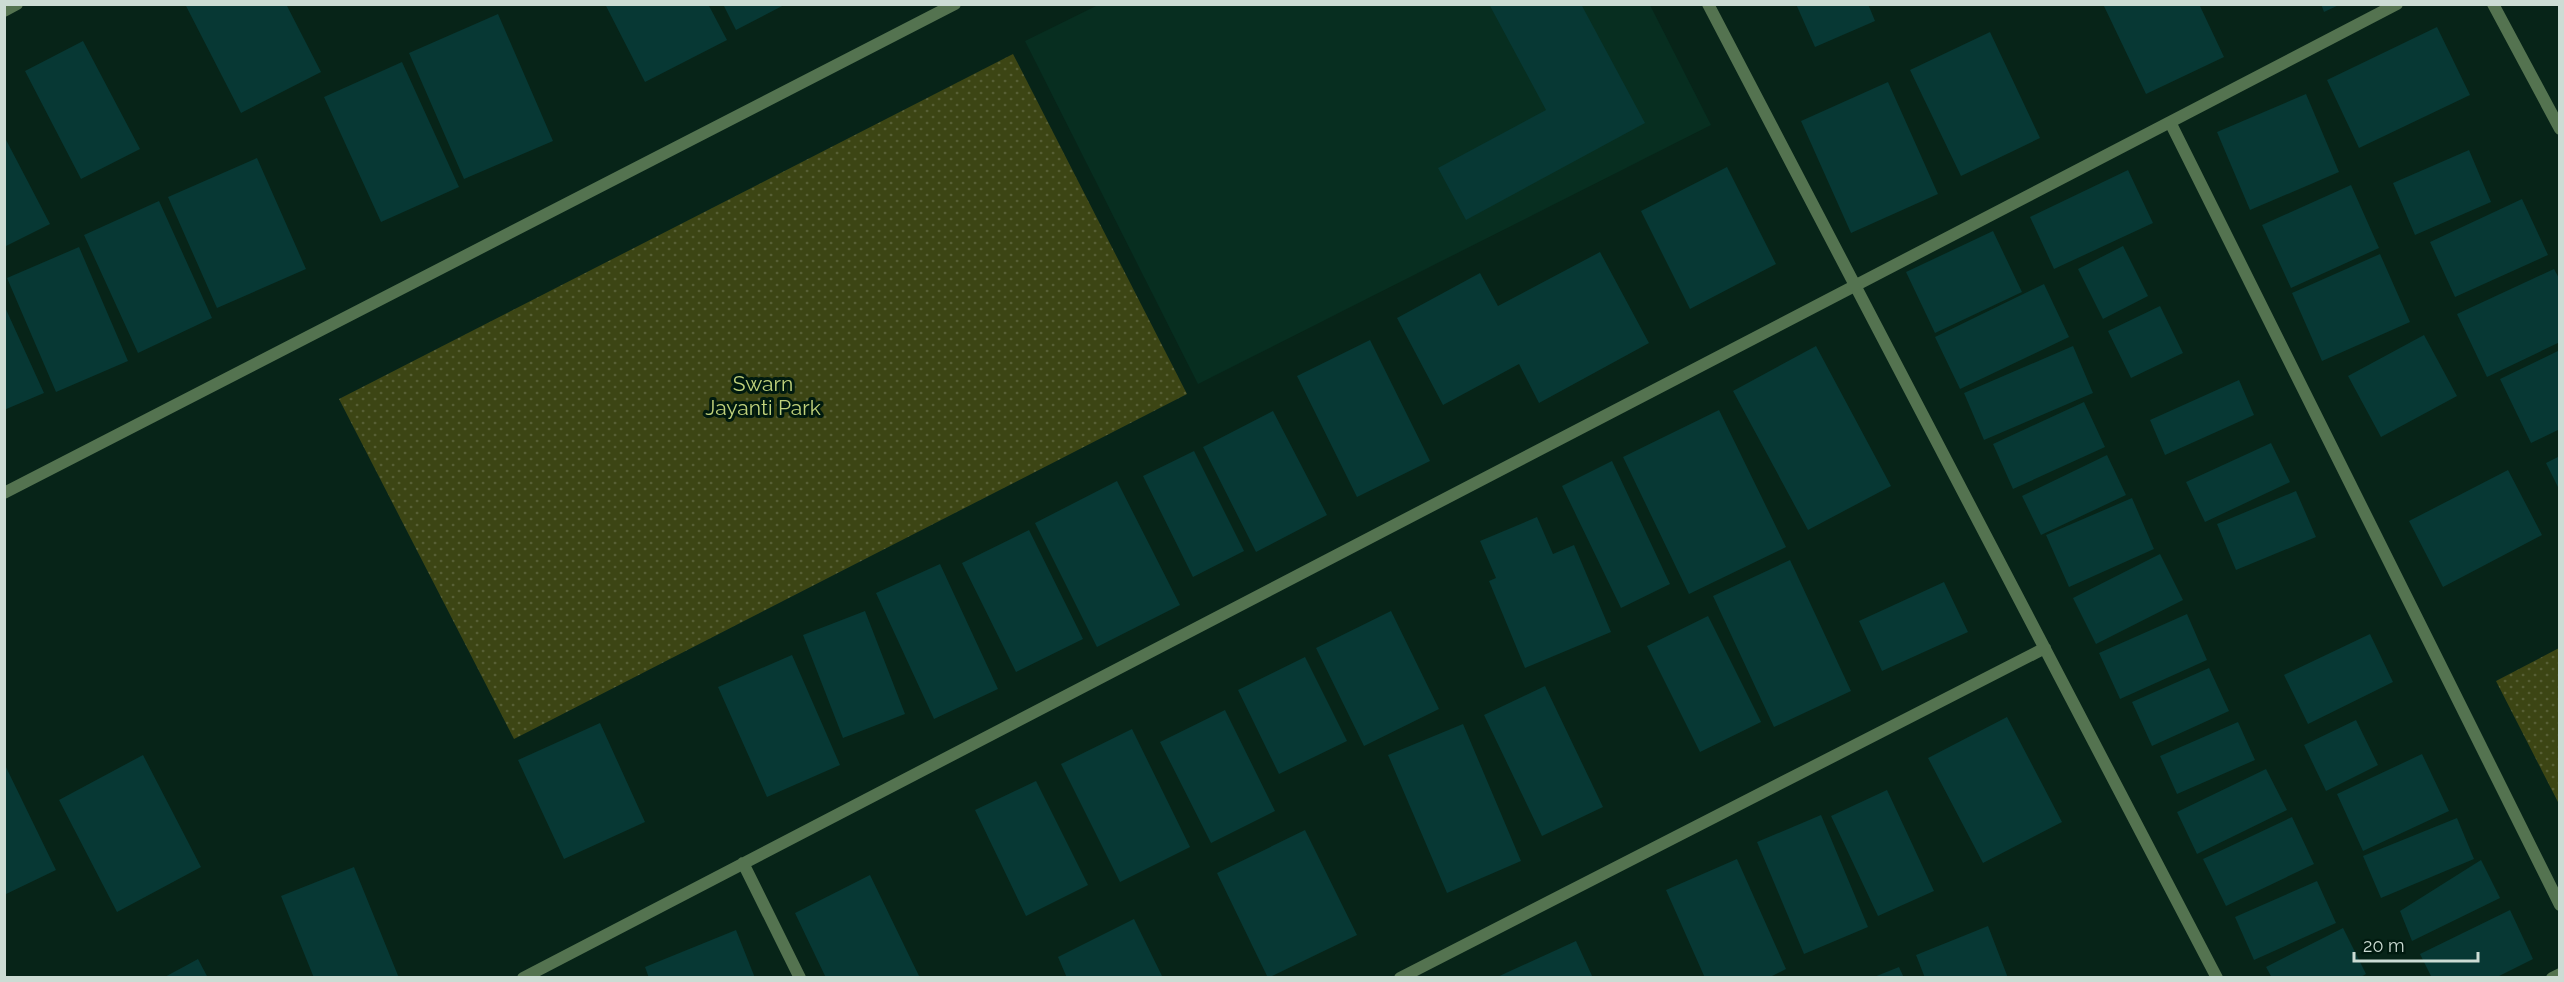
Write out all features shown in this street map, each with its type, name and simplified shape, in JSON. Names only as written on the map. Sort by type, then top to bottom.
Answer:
[{"type":"street","points":[[4,11],[17,4]]},
{"type":"street","points":[[4,493],[955,4]]},
{"type":"street","points":[[1708,4],[2217,978]]},
{"type":"street","points":[[523,978],[2397,4]]},
{"type":"street","points":[[2493,4],[2559,129]]},
{"type":"street","points":[[2170,122],[2559,905]]},
{"type":"street","points":[[1400,978],[2045,648]]},
{"type":"street","points":[[743,863],[800,978]]},
{"type":"street","points":[[2552,978],[2559,974]]},
{"type":"shaded area","points":[[1098,5],[1650,5],[1711,125],[1198,384],[1025,41]]},
{"type":"green space","name":"Swarn Jayanti Park","points":[[1013,54],[1187,394],[514,739],[339,399]]},
{"type":"green space","points":[[2559,648],[2559,804],[2496,681]]},
{"type":"building","points":[[185,4],[286,4],[321,72],[241,113]]},
{"type":"building","points":[[605,4],[708,4],[727,40],[645,82]]},
{"type":"building","points":[[723,4],[786,4],[736,30]]},
{"type":"building","points":[[1489,4],[1581,4],[1645,123],[1466,220],[1438,168],[1546,110]]},
{"type":"building","points":[[1796,4],[1868,4],[1875,21],[1815,47]]},
{"type":"building","points":[[2103,4],[2199,4],[2224,57],[2146,94]]},
{"type":"building","points":[[2321,4],[2341,4],[2324,12]]},
{"type":"building","points":[[498,14],[553,141],[464,179],[409,53]]},
{"type":"building","points":[[2437,27],[2470,95],[2359,148],[2327,80]]},
{"type":"building","points":[[1990,32],[2040,138],[1961,176],[1910,70]]},
{"type":"building","points":[[83,41],[140,149],[81,179],[25,71]]},
{"type":"building","points":[[402,62],[459,187],[381,222],[324,97]]},
{"type":"building","points":[[1888,82],[1938,194],[1851,233],[1801,121]]},
{"type":"building","points":[[2306,94],[2339,172],[2250,210],[2217,132]]},
{"type":"building","points":[[4,136],[50,224],[4,247]]},
{"type":"building","points":[[2469,150],[2491,202],[2415,235],[2393,183]]},
{"type":"building","points":[[257,158],[306,269],[217,308],[168,197]]},
{"type":"building","points":[[1727,167],[1776,264],[1690,309],[1641,211]]},
{"type":"building","points":[[2128,170],[2153,223],[2054,269],[2030,217]]},
{"type":"building","points":[[2351,185],[2379,248],[2291,288],[2262,225]]},
{"type":"building","points":[[2522,199],[2548,255],[2455,297],[2430,242]]},
{"type":"building","points":[[159,201],[212,318],[138,353],[84,235]]},
{"type":"building","points":[[1993,231],[2022,292],[1935,333],[1906,272]]},
{"type":"building","points":[[2123,246],[2148,296],[2103,319],[2078,269]]},
{"type":"building","points":[[79,247],[128,361],[56,392],[7,278]]},
{"type":"building","points":[[1600,252],[1649,343],[1539,403],[1519,364],[1443,405],[1397,318],[1480,273],[1498,306]]},
{"type":"building","points":[[2380,254],[2410,322],[2322,361],[2292,293]]},
{"type":"building","points":[[2554,269],[2560,280],[2560,342],[2487,377],[2457,314]]},
{"type":"building","points":[[2044,284],[2069,337],[1960,389],[1935,337]]},
{"type":"building","points":[[4,305],[44,393],[4,410]]},
{"type":"building","points":[[2160,306],[2183,353],[2131,378],[2108,331]]},
{"type":"building","points":[[2424,335],[2457,396],[2381,437],[2348,376]]},
{"type":"building","points":[[1370,340],[1430,461],[1357,497],[1297,376]]},
{"type":"building","points":[[1816,346],[1891,486],[1808,530],[1733,391]]},
{"type":"building","points":[[2073,346],[2093,393],[1984,440],[1964,393]]},
{"type":"building","points":[[2560,350],[2560,429],[2531,443],[2500,379]]},
{"type":"building","points":[[2239,380],[2254,415],[2165,455],[2150,420]]},
{"type":"building","points":[[2084,402],[2105,447],[2013,489],[1993,444]]},
{"type":"building","points":[[1719,410],[1786,547],[1689,594],[1623,457]]},
{"type":"building","points":[[1273,411],[1327,515],[1256,552],[1203,447]]},
{"type":"building","points":[[2271,443],[2290,482],[2205,522],[2186,482]]},
{"type":"building","points":[[1194,451],[1244,551],[1193,577],[1143,476]]},
{"type":"building","points":[[2107,455],[2126,495],[2041,535],[2022,496]]},
{"type":"building","points":[[2560,456],[2560,491],[2546,463]]},
{"type":"building","points":[[1612,461],[1670,584],[1621,608],[1562,486]]},
{"type":"building","points":[[2508,470],[2542,535],[2443,587],[2409,521]]},
{"type":"building","points":[[1117,481],[1180,605],[1097,647],[1035,523]]},
{"type":"building","points":[[2296,491],[2316,537],[2236,570],[2217,524]]},
{"type":"building","points":[[2132,498],[2154,549],[2069,587],[2046,535]]},
{"type":"building","points":[[1537,517],[1553,554],[1574,545],[1611,632],[1525,668],[1489,581],[1496,578],[1480,541]]},
{"type":"building","points":[[1029,530],[1083,639],[1016,672],[962,563]]},
{"type":"building","points":[[2160,554],[2183,600],[2096,644],[2073,598]]},
{"type":"building","points":[[1790,560],[1851,691],[1774,727],[1713,596]]},
{"type":"building","points":[[940,564],[998,689],[934,719],[876,593]]},
{"type":"building","points":[[1944,582],[1968,632],[1882,671],[1859,621]]},
{"type":"building","points":[[865,611],[905,714],[843,738],[803,635]]},
{"type":"building","points":[[1391,611],[1439,709],[1364,746],[1316,648]]},
{"type":"building","points":[[2187,614],[2207,660],[2120,699],[2099,653]]},
{"type":"building","points":[[1708,616],[1761,722],[1700,752],[1647,646]]},
{"type":"building","points":[[2370,634],[2393,682],[2308,724],[2284,675]]},
{"type":"building","points":[[792,655],[840,765],[767,797],[718,687]]},
{"type":"building","points":[[1305,657],[1347,741],[1279,774],[1238,690]]},
{"type":"building","points":[[2209,668],[2229,711],[2152,746],[2132,702]]},
{"type":"building","points":[[1545,686],[1603,807],[1542,836],[1484,715]]},
{"type":"building","points":[[1225,710],[1275,811],[1211,843],[1160,742]]},
{"type":"building","points":[[2007,717],[2062,822],[1983,863],[1928,758]]},
{"type":"building","points":[[2356,720],[2378,765],[2326,791],[2304,745]]},
{"type":"building","points":[[2238,722],[2255,760],[2177,794],[2160,756]]},
{"type":"building","points":[[600,723],[645,822],[564,859],[518,760]]},
{"type":"building","points":[[1463,724],[1521,861],[1447,893],[1388,755]]},
{"type":"building","points":[[1132,729],[1190,847],[1120,882],[1061,764]]},
{"type":"building","points":[[2422,754],[2449,811],[2363,851],[2337,794]]},
{"type":"building","points":[[143,755],[201,867],[117,912],[59,800]]},
{"type":"building","points":[[4,763],[56,870],[4,895]]},
{"type":"building","points":[[2266,769],[2287,810],[2197,854],[2177,812]]},
{"type":"building","points":[[1036,781],[1088,885],[1026,916],[975,810]]},
{"type":"building","points":[[1887,790],[1934,891],[1878,916],[1831,816]]},
{"type":"building","points":[[1821,815],[1868,927],[1804,954],[1757,842]]},
{"type":"building","points":[[2292,817],[2314,864],[2226,906],[2203,859]]},
{"type":"building","points":[[2457,818],[2474,859],[2381,898],[2363,856]]},
{"type":"building","points":[[1305,830],[1357,935],[1268,978],[1217,873]]},
{"type":"building","points":[[1737,859],[1786,969],[1768,978],[1705,978],[1666,890]]},
{"type":"building","points":[[2481,860],[2500,898],[2412,941],[2400,911]]},
{"type":"building","points":[[354,867],[399,978],[314,978],[281,896]]},
{"type":"building","points":[[870,875],[920,978],[826,978],[795,913]]},
{"type":"building","points":[[2317,881],[2336,923],[2254,960],[2235,917]]},
{"type":"building","points":[[2510,910],[2533,959],[2495,978],[2432,978],[2420,954]]},
{"type":"building","points":[[1134,919],[1163,978],[1067,978],[1058,957]]},
{"type":"building","points":[[1988,926],[2008,978],[1925,978],[1916,955]]},
{"type":"building","points":[[2343,928],[2366,974],[2359,978],[2272,978],[2266,967]]},
{"type":"building","points":[[736,930],[755,978],[649,978],[645,967]]},
{"type":"building","points":[[1576,941],[1593,978],[1495,978]]},
{"type":"building","points":[[198,959],[208,978],[163,978]]},
{"type":"building","points":[[1899,967],[1904,978],[1874,978],[1874,977]]}]
